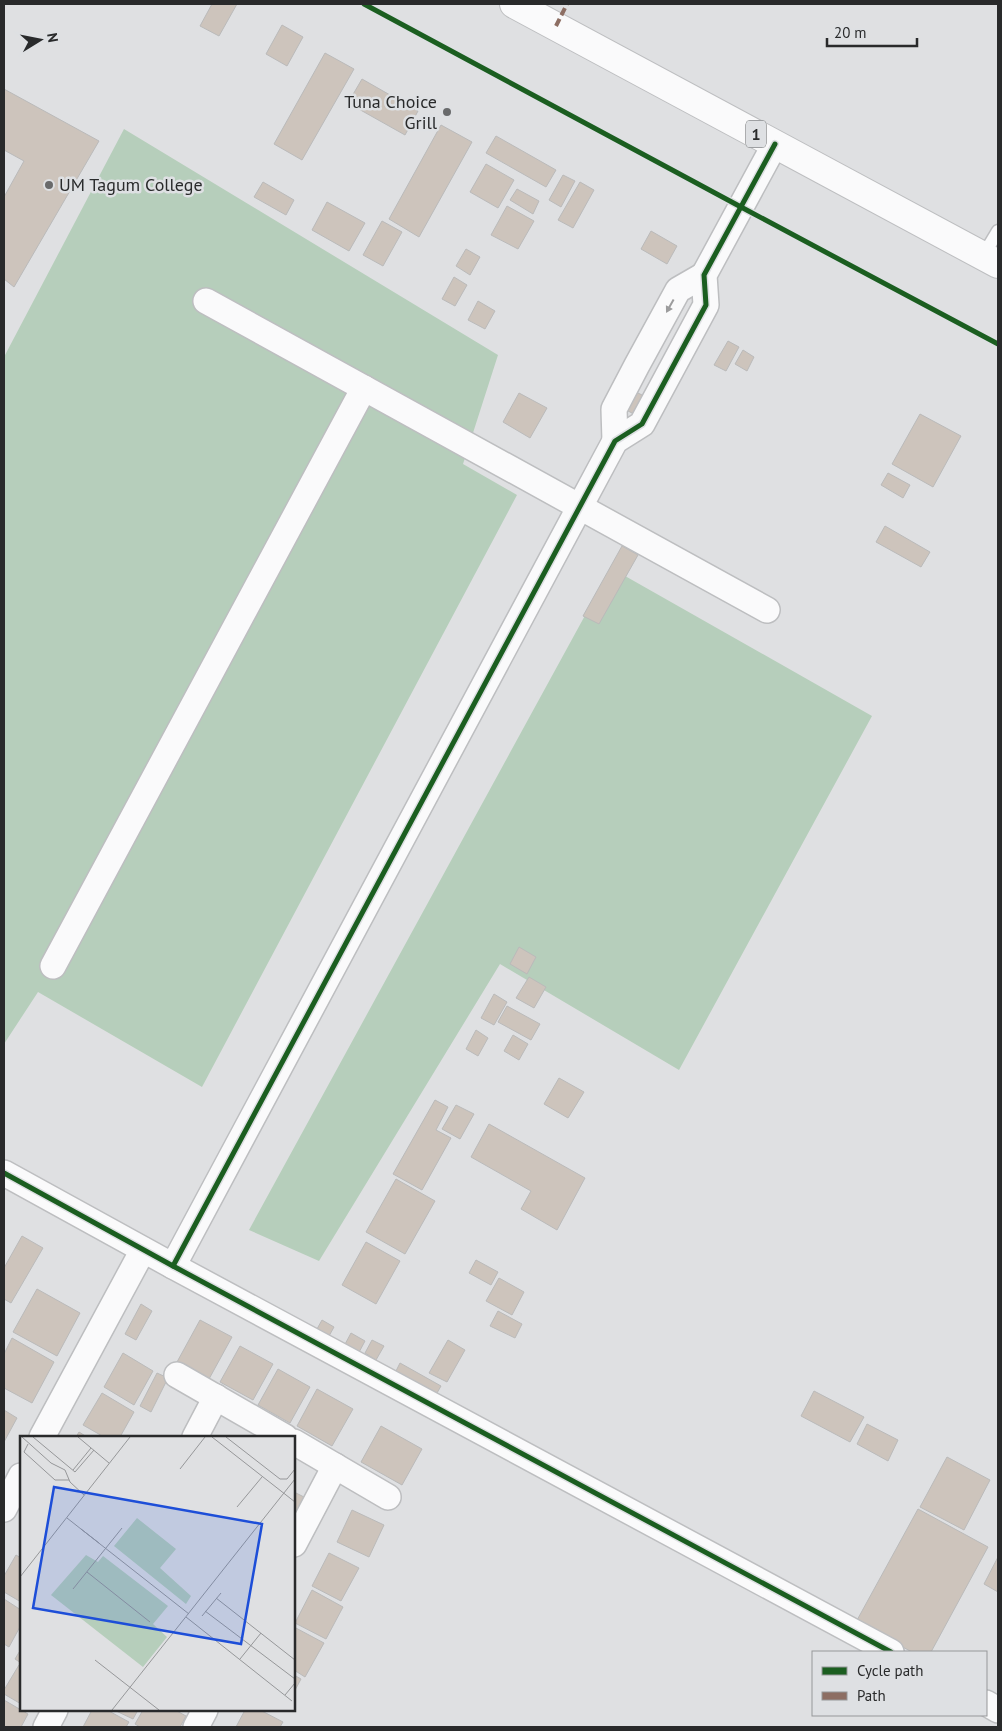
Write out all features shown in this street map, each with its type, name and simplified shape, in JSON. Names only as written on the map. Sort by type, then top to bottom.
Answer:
[{"type":"highway","name":"1","points":[[514,4],[991,260]]},
{"type":"street","points":[[615,441],[614,409],[678,290],[704,275],[775,144]]},
{"type":"street","points":[[173,1266],[615,441],[642,424],[706,305],[704,275]]},
{"type":"street","points":[[206,302],[767,610]]},
{"type":"street","points":[[638,365],[665,380]]},
{"type":"street","points":[[53,966],[364,388]]},
{"type":"street","points":[[4,1173],[143,1250],[889,1651]]},
{"type":"street","points":[[43,1436],[143,1250]]},
{"type":"street","points":[[177,1375],[283,1436]]},
{"type":"street","points":[[196,1436],[216,1397]]},
{"type":"street","points":[[295,1443],[388,1497]]},
{"type":"street","points":[[295,1542],[335,1466]]},
{"type":"street","points":[[4,1508],[20,1478]]},
{"type":"street","points":[[987,1704],[998,1710]]},
{"type":"street","points":[[46,1727],[54,1711]]},
{"type":"street","points":[[196,1727],[205,1711]]},
{"type":"lane","points":[[991,260],[998,231]]},
{"type":"green space","points":[[124,129],[498,355],[463,464],[517,495],[202,1087],[38,992],[4,1044],[4,357]]},
{"type":"green space","points":[[611,568],[872,716],[679,1070],[500,964],[319,1261],[249,1230]]},
{"type":"building","points":[[212,4],[237,4],[219,36],[200,26]]},
{"type":"building","points":[[282,25],[303,37],[287,66],[266,54]]},
{"type":"building","points":[[325,53],[354,69],[302,160],[274,144]]},
{"type":"building","points":[[362,79],[418,111],[405,135],[348,103]]},
{"type":"building","points":[[4,89],[99,141],[14,287],[4,279],[4,197],[24,161],[4,150]]},
{"type":"building","points":[[441,125],[472,142],[419,237],[389,219]]},
{"type":"building","points":[[496,136],[556,170],[546,187],[486,153]]},
{"type":"building","points":[[486,164],[514,180],[498,208],[470,192]]},
{"type":"building","points":[[563,175],[575,181],[561,207],[549,200]]},
{"type":"building","points":[[263,182],[294,200],[286,215],[254,197]]},
{"type":"building","points":[[580,182],[594,190],[573,228],[558,220]]},
{"type":"building","points":[[517,189],[539,201],[533,214],[510,200]]},
{"type":"building","points":[[327,202],[365,223],[349,251],[312,230]]},
{"type":"building","points":[[507,206],[534,221],[518,249],[491,235]]},
{"type":"building","points":[[382,221],[402,232],[383,266],[363,255]]},
{"type":"building","points":[[651,231],[677,246],[667,264],[641,249]]},
{"type":"building","points":[[466,249],[480,257],[470,275],[456,266]]},
{"type":"building","points":[[454,277],[467,285],[455,306],[442,299]]},
{"type":"building","points":[[478,301],[495,311],[485,329],[468,320]]},
{"type":"building","points":[[728,341],[739,347],[726,371],[714,365]]},
{"type":"building","points":[[743,350],[754,357],[747,371],[735,364]]},
{"type":"building","points":[[634,391],[646,397],[636,415],[624,409]]},
{"type":"building","points":[[519,393],[547,408],[530,438],[503,422]]},
{"type":"building","points":[[920,414],[961,436],[933,487],[892,464]]},
{"type":"building","points":[[888,473],[910,485],[903,498],[881,485]]},
{"type":"building","points":[[885,526],[930,552],[921,567],[876,542]]},
{"type":"building","points":[[622,546],[638,555],[599,624],[583,616]]},
{"type":"building","points":[[519,947],[536,957],[527,974],[510,964]]},
{"type":"building","points":[[529,977],[546,987],[534,1008],[516,998]]},
{"type":"building","points":[[494,994],[507,1002],[494,1025],[481,1018]]},
{"type":"building","points":[[507,1006],[540,1024],[531,1040],[498,1022]]},
{"type":"building","points":[[476,1030],[488,1038],[478,1056],[466,1049]]},
{"type":"building","points":[[513,1035],[528,1044],[519,1060],[504,1051]]},
{"type":"building","points":[[559,1078],[584,1092],[568,1118],[544,1104]]},
{"type":"building","points":[[435,1100],[448,1107],[436,1130],[451,1138],[422,1190],[393,1174]]},
{"type":"building","points":[[456,1105],[474,1114],[460,1139],[442,1129]]},
{"type":"building","points":[[489,1124],[585,1178],[557,1230],[521,1209],[531,1191],[471,1157]]},
{"type":"building","points":[[396,1179],[435,1201],[405,1254],[366,1232]]},
{"type":"building","points":[[22,1236],[43,1248],[11,1303],[4,1299],[4,1268]]},
{"type":"building","points":[[366,1242],[400,1261],[376,1304],[342,1285]]},
{"type":"building","points":[[476,1260],[498,1272],[491,1285],[469,1273]]},
{"type":"building","points":[[499,1278],[524,1292],[512,1315],[486,1301]]},
{"type":"building","points":[[37,1289],[80,1313],[57,1356],[13,1332]]},
{"type":"building","points":[[141,1304],[152,1311],[136,1340],[125,1334]]},
{"type":"building","points":[[498,1311],[522,1324],[515,1338],[490,1326]]},
{"type":"building","points":[[200,1320],[232,1337],[209,1379],[177,1362]]},
{"type":"building","points":[[322,1320],[334,1327],[329,1336],[317,1329]]},
{"type":"building","points":[[351,1333],[365,1341],[357,1356],[343,1348]]},
{"type":"building","points":[[12,1338],[54,1362],[32,1403],[4,1388],[4,1354]]},
{"type":"building","points":[[372,1340],[384,1346],[376,1360],[365,1353]]},
{"type":"building","points":[[448,1340],[465,1350],[447,1382],[429,1373]]},
{"type":"building","points":[[240,1346],[273,1364],[253,1400],[220,1382]]},
{"type":"building","points":[[123,1353],[153,1371],[134,1405],[104,1387]]},
{"type":"building","points":[[400,1363],[441,1386],[433,1400],[393,1377]]},
{"type":"building","points":[[278,1369],[310,1387],[290,1423],[258,1405]]},
{"type":"building","points":[[157,1373],[168,1378],[151,1412],[140,1406]]},
{"type":"building","points":[[317,1389],[353,1409],[332,1446],[297,1426]]},
{"type":"building","points":[[814,1391],[864,1417],[850,1442],[801,1416]]},
{"type":"building","points":[[102,1393],[134,1412],[121,1436],[102,1436],[83,1425]]},
{"type":"building","points":[[4,1410],[17,1418],[4,1442]]},
{"type":"building","points":[[867,1424],[898,1440],[888,1461],[857,1444]]},
{"type":"building","points":[[381,1426],[422,1449],[402,1485],[361,1462]]},
{"type":"building","points":[[79,1432],[85,1436],[77,1436]]},
{"type":"building","points":[[947,1457],[990,1480],[964,1530],[920,1507]]},
{"type":"building","points":[[295,1492],[306,1498],[295,1518]]},
{"type":"building","points":[[918,1509],[988,1547],[932,1651],[910,1651],[856,1622]]},
{"type":"building","points":[[352,1510],[384,1525],[369,1557],[337,1542]]},
{"type":"building","points":[[329,1553],[359,1568],[341,1601],[312,1586]]},
{"type":"building","points":[[16,1555],[20,1557],[20,1601],[4,1592],[4,1576]]},
{"type":"building","points":[[998,1557],[998,1592],[984,1584]]},
{"type":"building","points":[[312,1590],[343,1607],[326,1639],[295,1623]]},
{"type":"building","points":[[4,1599],[20,1609],[20,1627],[9,1647],[4,1644]]},
{"type":"building","points":[[295,1628],[324,1643],[305,1677],[295,1671]]},
{"type":"building","points":[[20,1651],[20,1662],[15,1659]]},
{"type":"building","points":[[19,1665],[20,1703],[4,1694],[4,1690]]},
{"type":"building","points":[[295,1676],[301,1679],[295,1690]]},
{"type":"building","points":[[4,1700],[28,1714],[21,1727],[4,1727]]},
{"type":"building","points":[[91,1711],[109,1711],[129,1722],[126,1727],[83,1727]]},
{"type":"building","points":[[116,1711],[137,1711],[133,1719]]},
{"type":"building","points":[[142,1711],[177,1711],[186,1716],[180,1727],[140,1727],[135,1724]]},
{"type":"building","points":[[244,1711],[262,1711],[283,1722],[280,1727],[236,1727]]},
{"type":"marked path","points":[[556,26],[567,4]]},
{"type":"cycle path","points":[[364,4],[998,344]]},
{"type":"cycle path","points":[[173,1266],[615,441],[642,424],[706,305],[704,275],[775,144]]},
{"type":"cycle path","points":[[4,1173],[173,1266],[889,1651]]},
{"type":"place","name":"Tuna Choice Grill","points":[[447,112]]},
{"type":"place","name":"UM Tagum College","points":[[49,185]]}]
